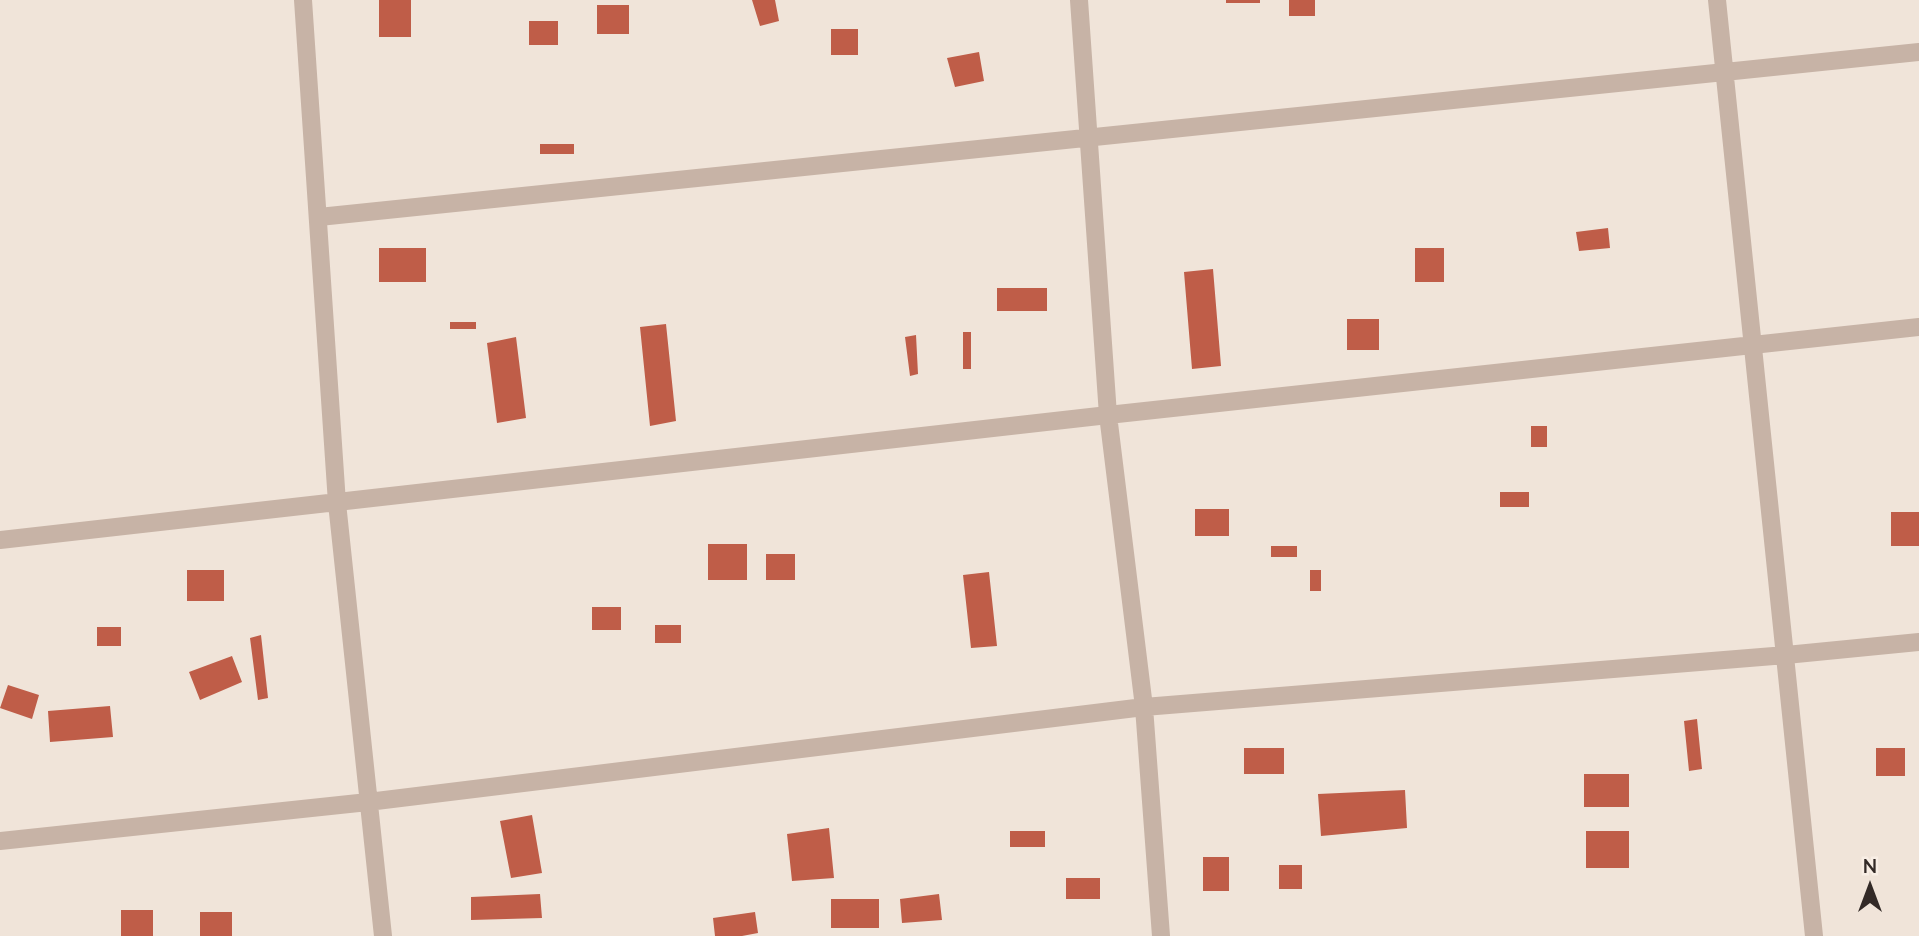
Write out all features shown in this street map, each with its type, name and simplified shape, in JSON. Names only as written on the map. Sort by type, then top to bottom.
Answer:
[{"type":"street","points":[[303,0],[337,503],[383,936]]},
{"type":"street","points":[[1079,0],[1108,415],[1144,707],[1161,936]]},
{"type":"street","points":[[1717,0],[1814,936]]},
{"type":"street","points":[[319,217],[1919,52]]},
{"type":"street","points":[[0,540],[1919,327]]},
{"type":"street","points":[[0,841],[368,802],[1144,707],[1919,642]]},
{"type":"building","points":[[379,0],[411,0],[411,37],[379,37]]},
{"type":"building","points":[[752,0],[775,0],[779,21],[760,26]]},
{"type":"building","points":[[1226,0],[1260,0],[1260,3],[1226,3]]},
{"type":"building","points":[[1289,0],[1315,0],[1315,16],[1289,16]]},
{"type":"building","points":[[597,5],[629,5],[629,34],[597,34]]},
{"type":"building","points":[[529,21],[558,21],[558,45],[529,45]]},
{"type":"building","points":[[831,29],[858,29],[858,55],[831,55]]},
{"type":"building","points":[[979,52],[984,81],[955,87],[947,58]]},
{"type":"building","points":[[540,144],[574,144],[574,154],[540,154]]},
{"type":"building","points":[[1608,228],[1610,248],[1579,251],[1576,232]]},
{"type":"building","points":[[379,248],[426,248],[426,282],[379,282]]},
{"type":"building","points":[[1415,248],[1444,248],[1444,282],[1415,282]]},
{"type":"building","points":[[1213,269],[1221,366],[1192,369],[1184,272]]},
{"type":"building","points":[[997,288],[1047,288],[1047,311],[997,311]]},
{"type":"building","points":[[1347,319],[1379,319],[1379,350],[1347,350]]},
{"type":"building","points":[[450,322],[476,322],[476,329],[450,329]]},
{"type":"building","points":[[666,324],[676,421],[650,426],[640,327]]},
{"type":"building","points":[[963,332],[971,332],[971,369],[963,369]]},
{"type":"building","points":[[916,335],[918,374],[910,376],[905,337]]},
{"type":"building","points":[[516,337],[526,418],[497,423],[487,343]]},
{"type":"building","points":[[1531,426],[1547,426],[1547,447],[1531,447]]},
{"type":"building","points":[[1500,492],[1529,492],[1529,507],[1500,507]]},
{"type":"building","points":[[1195,509],[1229,509],[1229,536],[1195,536]]},
{"type":"building","points":[[1891,512],[1919,512],[1919,546],[1891,546]]},
{"type":"building","points":[[708,544],[747,544],[747,580],[708,580]]},
{"type":"building","points":[[1271,546],[1297,546],[1297,557],[1271,557]]},
{"type":"building","points":[[766,554],[795,554],[795,580],[766,580]]},
{"type":"building","points":[[187,570],[224,570],[224,601],[187,601]]},
{"type":"building","points":[[1310,570],[1321,570],[1321,591],[1310,591]]},
{"type":"building","points":[[989,572],[997,646],[971,648],[963,575]]},
{"type":"building","points":[[592,607],[621,607],[621,630],[592,630]]},
{"type":"building","points":[[655,625],[681,625],[681,643],[655,643]]},
{"type":"building","points":[[97,627],[121,627],[121,646],[97,646]]},
{"type":"building","points":[[261,635],[268,698],[258,700],[250,638]]},
{"type":"building","points":[[232,656],[242,682],[200,700],[189,672]]},
{"type":"building","points":[[8,685],[39,695],[32,719],[0,708]]},
{"type":"building","points":[[110,706],[113,737],[50,742],[48,711]]},
{"type":"building","points":[[1697,719],[1702,769],[1689,771],[1684,721]]},
{"type":"building","points":[[1244,748],[1284,748],[1284,774],[1244,774]]},
{"type":"building","points":[[1876,748],[1905,748],[1905,776],[1876,776]]},
{"type":"building","points":[[1584,774],[1629,774],[1629,807],[1584,807]]},
{"type":"building","points":[[1405,790],[1407,828],[1321,836],[1318,794]]},
{"type":"building","points":[[532,815],[542,873],[511,878],[500,821]]},
{"type":"building","points":[[829,828],[834,878],[792,881],[787,834]]},
{"type":"building","points":[[1010,831],[1045,831],[1045,847],[1010,847]]},
{"type":"building","points":[[1586,831],[1629,831],[1629,868],[1586,868]]},
{"type":"building","points":[[1203,857],[1229,857],[1229,891],[1203,891]]},
{"type":"building","points":[[1279,865],[1302,865],[1302,889],[1279,889]]},
{"type":"building","points":[[1066,878],[1100,878],[1100,899],[1066,899]]},
{"type":"building","points":[[540,894],[542,918],[471,920],[471,897]]},
{"type":"building","points":[[939,894],[942,920],[902,923],[900,899]]},
{"type":"building","points":[[831,899],[879,899],[879,928],[831,928]]},
{"type":"building","points":[[121,910],[153,910],[153,936],[121,936]]},
{"type":"building","points":[[200,912],[232,912],[232,936],[200,936]]},
{"type":"building","points":[[755,912],[758,933],[715,936],[713,918]]}]
